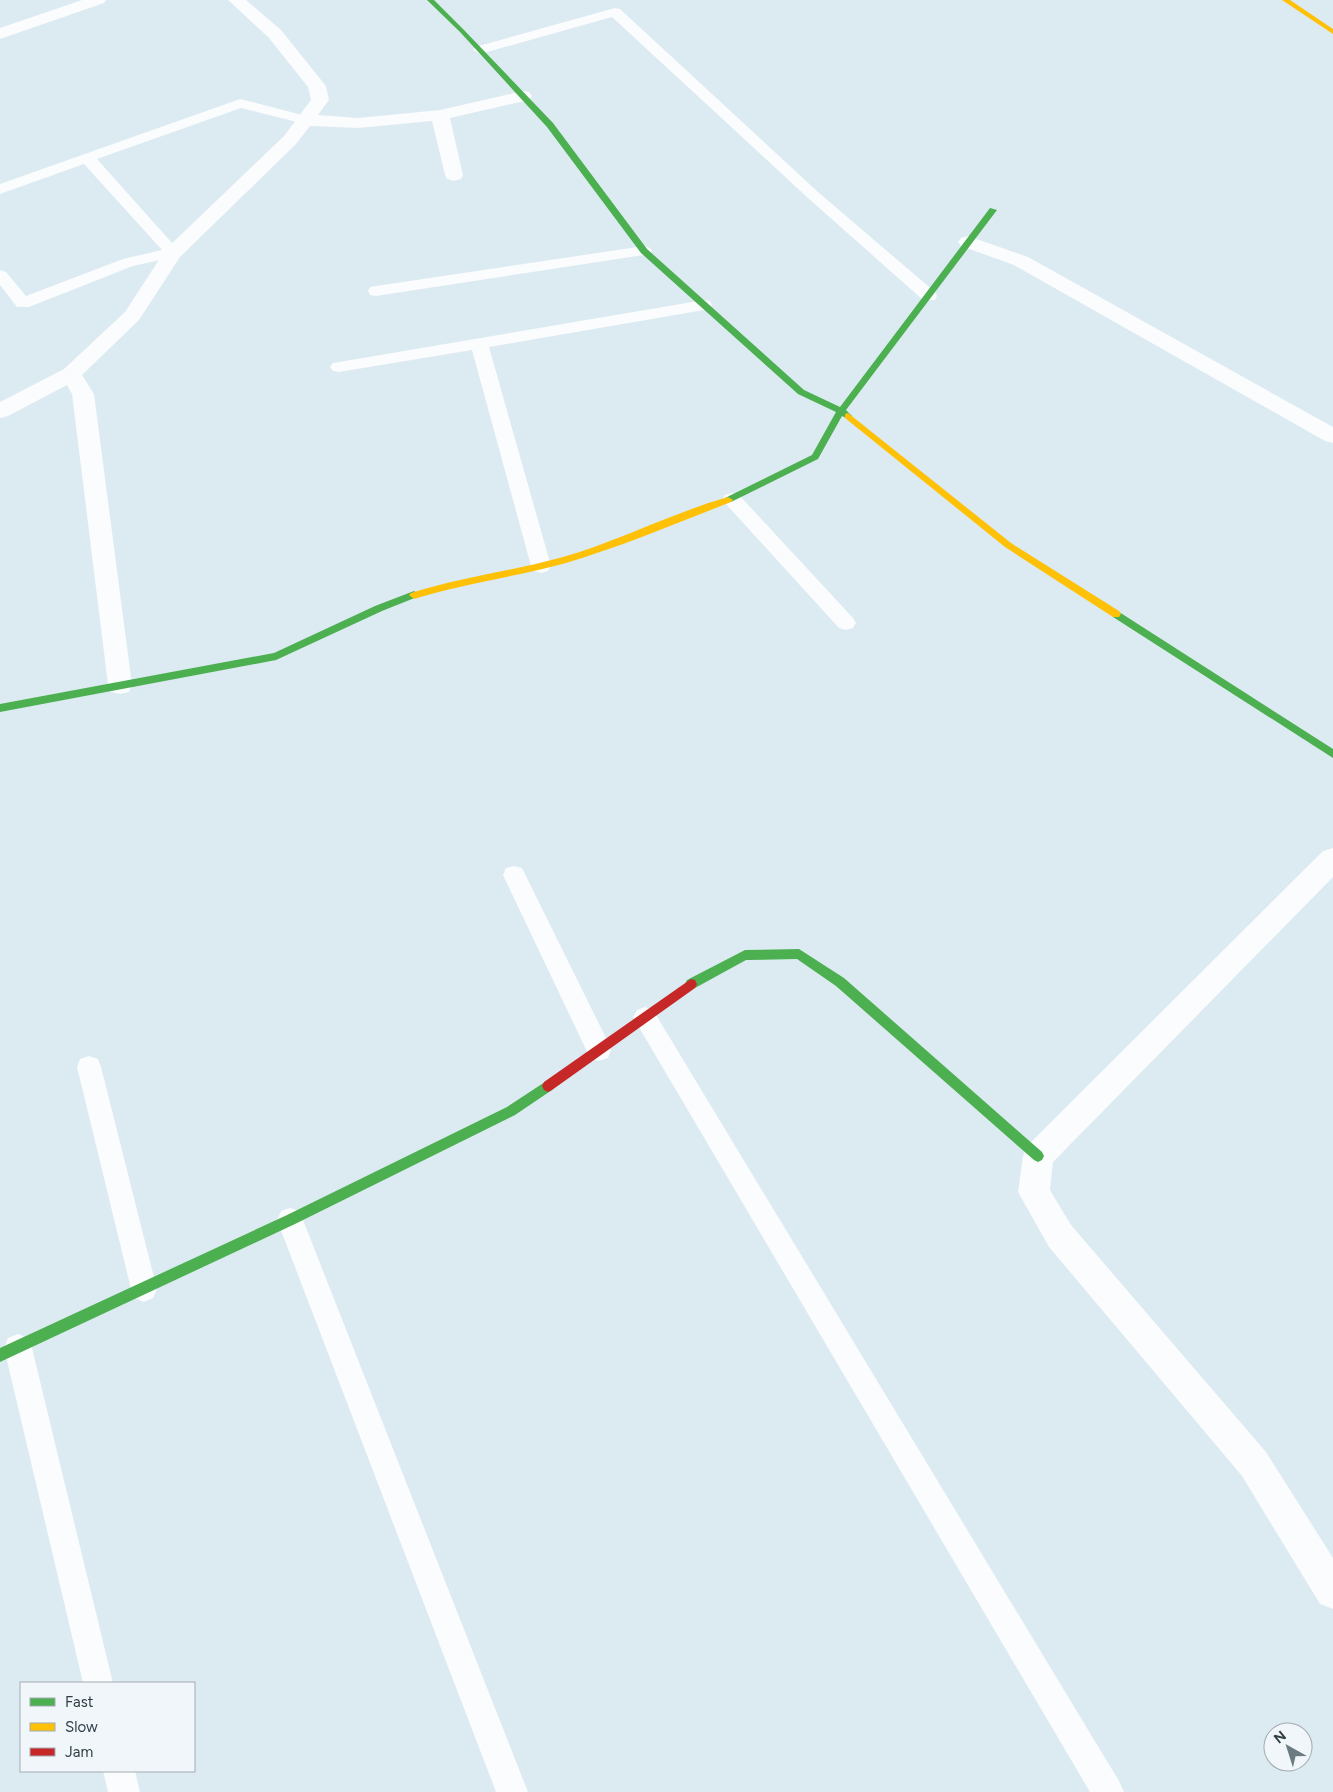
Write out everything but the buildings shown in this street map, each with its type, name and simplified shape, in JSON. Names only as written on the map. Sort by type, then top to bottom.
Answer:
[{"type":"street","points":[[0,34],[98,0]]},
{"type":"street","points":[[0,411],[71,374],[132,316],[173,253],[290,140],[320,100],[317,86],[275,34],[236,0]]},
{"type":"street","points":[[430,0],[550,125],[644,251],[801,392],[842,411],[1008,544],[1333,754]]},
{"type":"street","points":[[1285,0],[1333,32]]},
{"type":"street","points":[[305,120],[358,122],[440,115],[523,96]]},
{"type":"street","points":[[440,115],[454,175]]},
{"type":"street","points":[[0,708],[276,656],[310,643],[385,604],[442,586],[541,566],[578,555],[732,500],[815,457],[842,411],[993,210]]},
{"type":"street","points":[[968,242],[1021,261],[1333,436]]},
{"type":"street","points":[[71,374],[83,394],[120,686]]},
{"type":"street","points":[[1333,859],[1038,1156],[1034,1192],[1060,1236],[1254,1464],[1333,1590]]},
{"type":"street","points":[[9,1352],[290,1220],[511,1111],[599,1050],[686,986],[745,955],[799,954],[840,982],[1038,1156]]},
{"type":"lane","points":[[480,50],[615,12],[813,195],[928,296]]},
{"type":"lane","points":[[0,189],[240,103],[305,120]]},
{"type":"lane","points":[[87,158],[173,253]]},
{"type":"lane","points":[[376,291],[644,251]]},
{"type":"lane","points":[[0,275],[22,303],[129,262],[173,253]]},
{"type":"lane","points":[[338,367],[704,305]]},
{"type":"lane","points":[[479,343],[541,566]]},
{"type":"lane","points":[[732,500],[846,623]]},
{"type":"lane","points":[[514,875],[599,1050]]},
{"type":"lane","points":[[645,1017],[1108,1792]]},
{"type":"lane","points":[[89,1067],[144,1290]]},
{"type":"lane","points":[[290,1220],[512,1792]]},
{"type":"lane","points":[[9,1352],[98,1682]]},
{"type":"lane","points":[[119,1772],[124,1792]]},
{"type":"traffic: fast","points":[[430,0],[462,31],[550,125],[644,251],[801,392],[848,416]]},
{"type":"traffic: fast","points":[[728,500],[815,457],[841,411],[993,210]]},
{"type":"traffic: fast","points":[[0,708],[276,656],[379,608],[414,595]]},
{"type":"traffic: fast","points":[[1116,614],[1333,754]]},
{"type":"traffic: fast","points":[[691,984],[745,955],[799,954],[840,982],[1038,1156]]},
{"type":"traffic: fast","points":[[0,1355],[290,1220],[511,1111],[548,1086]]},
{"type":"traffic: slow","points":[[1285,0],[1333,32]]},
{"type":"traffic: slow","points":[[848,416],[1008,545],[1116,614]]},
{"type":"traffic: slow","points":[[414,595],[445,586],[564,560],[728,500]]},
{"type":"traffic: jam","points":[[548,1086],[691,984]]}]
